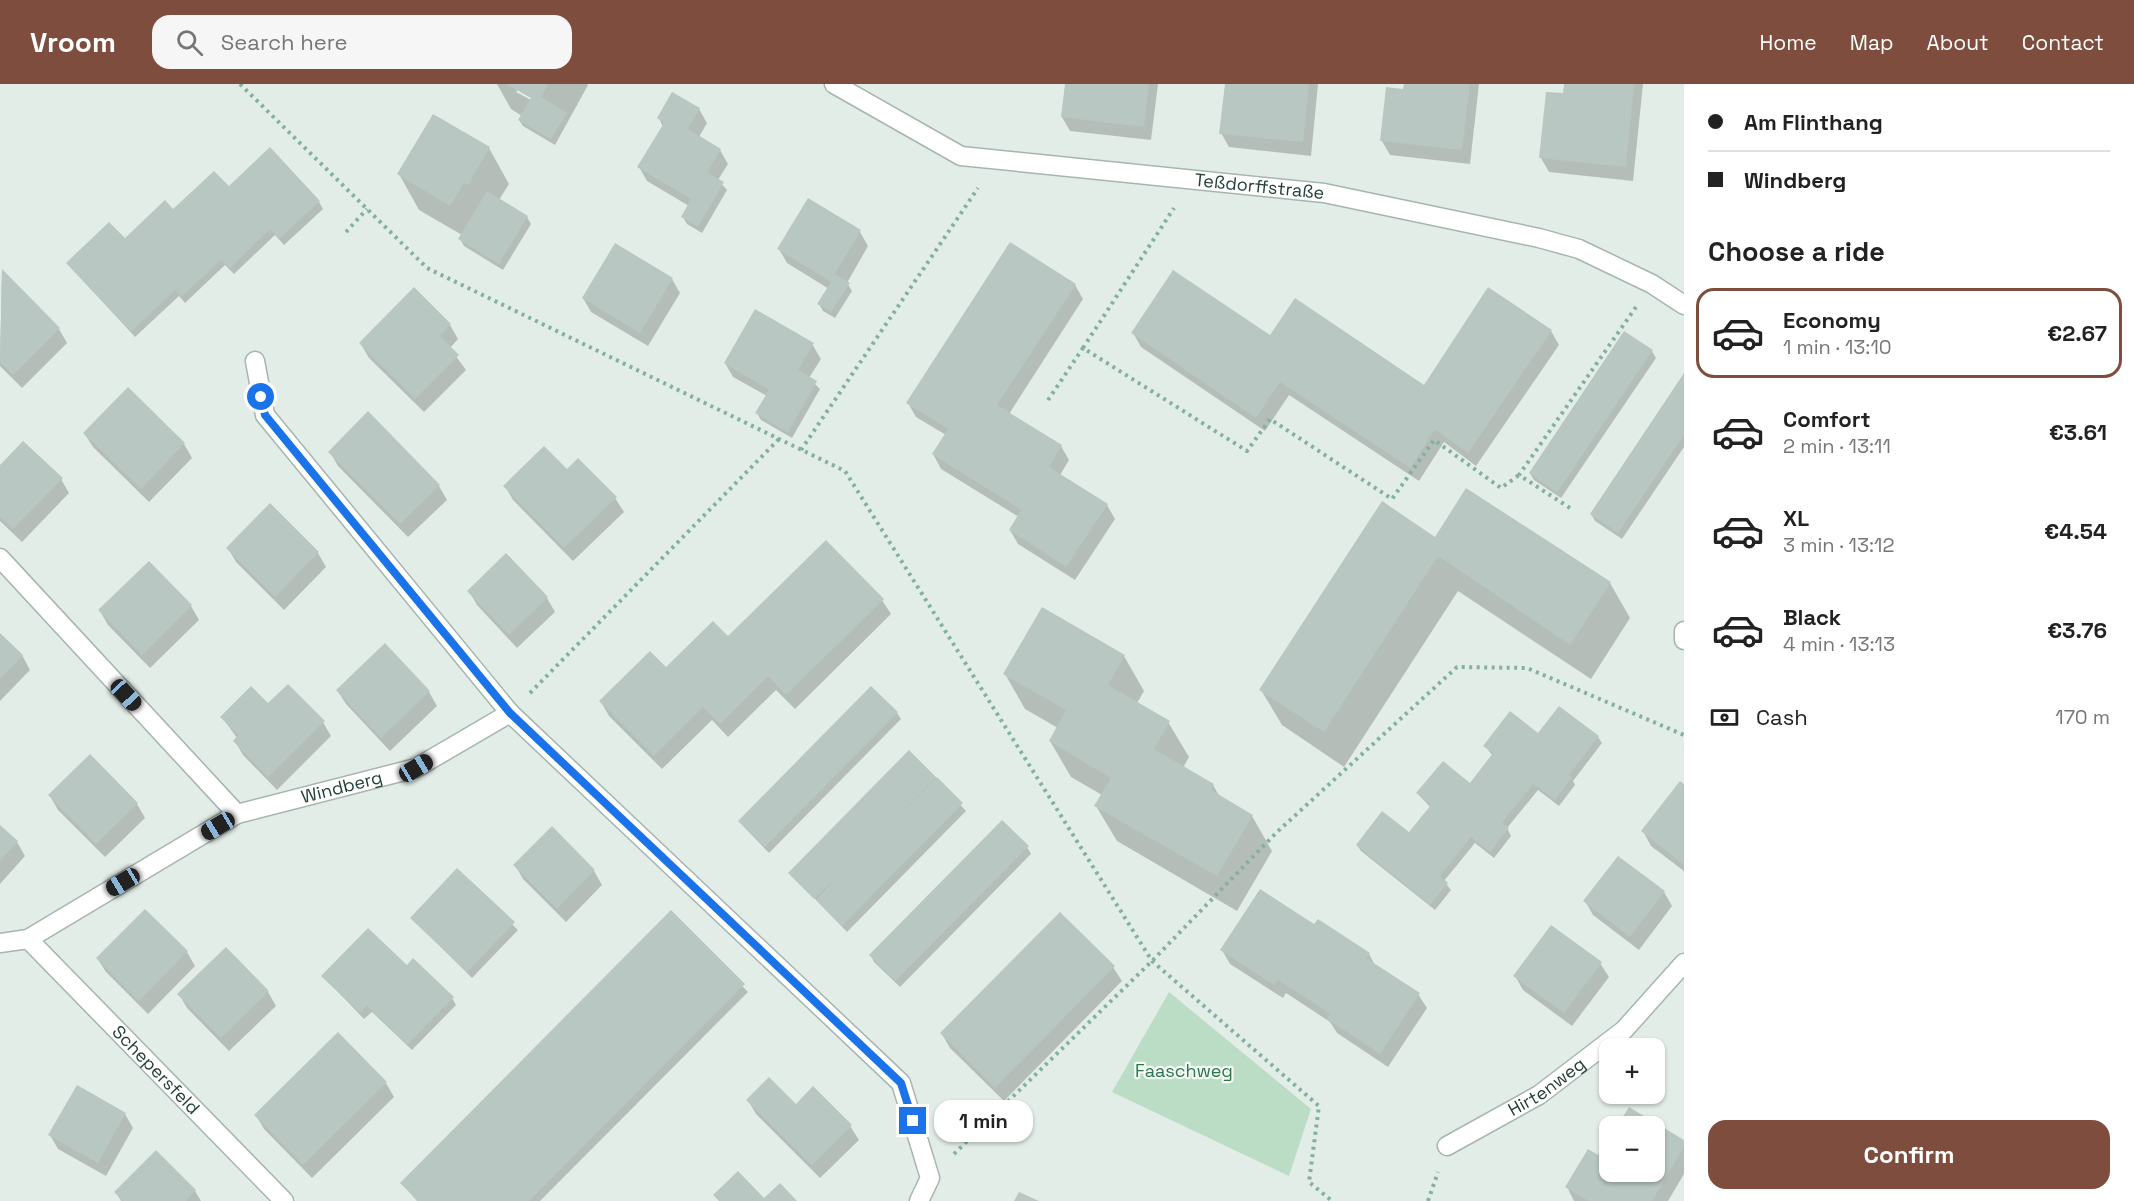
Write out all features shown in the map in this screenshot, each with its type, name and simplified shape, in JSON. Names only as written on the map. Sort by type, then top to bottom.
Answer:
[{"type":"street","name":"Teßdorffstraße","points":[[834,84],[961,156],[1324,194],[1539,238],[1579,249],[1652,284],[1684,305]]},
{"type":"street","points":[[255,361],[265,415],[510,713],[901,1083],[930,1178],[919,1201]]},
{"type":"street","points":[[0,558],[237,814]]},
{"type":"street","points":[[1684,631],[1684,640]]},
{"type":"street","name":"Windberg","points":[[0,943],[28,939],[237,814],[416,768],[510,713]]},
{"type":"street","name":"Schepersfeld","points":[[28,939],[284,1201]]},
{"type":"street","name":"Hirtenweg","points":[[1447,1146],[1539,1095],[1624,1030],[1684,963]]},
{"type":"path","points":[[240,84],[427,268],[845,471],[1152,961],[1319,1106],[1309,1182],[1332,1201]]},
{"type":"path","points":[[801,450],[997,159]]},
{"type":"path","points":[[1048,400],[1192,180]]},
{"type":"path","points":[[346,232],[367,209]]},
{"type":"path","points":[[1083,348],[1247,451],[1270,419],[1392,499],[1434,440],[1501,488],[1519,476],[1652,284]]},
{"type":"path","points":[[510,713],[779,439]]},
{"type":"path","points":[[1519,476],[1570,508]]},
{"type":"path","points":[[930,1178],[1152,961],[1276,833],[1457,667],[1527,668],[1684,735]]},
{"type":"green space","name":"Faaschweg","points":[[1169,992],[1311,1109],[1289,1176],[1112,1092]]},
{"type":"building","points":[[506,84],[548,84],[541,97],[567,113],[551,139],[518,120],[531,98]]},
{"type":"building","points":[[1065,84],[1149,84],[1144,127],[1061,117]]},
{"type":"building","points":[[1225,84],[1309,84],[1303,142],[1219,134]]},
{"type":"building","points":[[1404,84],[1470,84],[1462,150],[1380,141],[1386,87],[1403,89]]},
{"type":"building","points":[[1564,84],[1634,84],[1626,167],[1539,158],[1546,92],[1563,93]]},
{"type":"building","points":[[672,92],[700,108],[688,129],[721,149],[707,172],[724,182],[698,227],[681,217],[691,199],[637,167],[664,123],[657,118]]},
{"type":"building","points":[[433,114],[490,147],[468,185],[464,183],[450,206],[397,174]]},
{"type":"building","points":[[270,147],[320,201],[279,239],[270,229],[230,268],[221,260],[181,297],[175,290],[131,332],[66,263],[109,222],[125,238],[165,200],[173,209],[214,171],[229,186]]},
{"type":"building","points":[[487,191],[528,216],[499,264],[458,239]]},
{"type":"building","points":[[808,198],[861,230],[835,274],[850,283],[831,312],[817,304],[831,282],[777,249]]},
{"type":"building","points":[[1010,242],[1076,284],[997,405],[1062,445],[1049,467],[1108,504],[1066,567],[1009,530],[1021,510],[932,454],[948,429],[906,403]]},
{"type":"building","points":[[615,243],[673,278],[640,333],[582,298]]},
{"type":"building","points":[[2,269],[60,328],[13,375],[0,362]]},
{"type":"building","points":[[1173,270],[1270,335],[1295,298],[1424,385],[1488,287],[1552,330],[1468,453],[1435,429],[1410,468],[1280,382],[1256,418],[1131,333]]},
{"type":"building","points":[[414,287],[451,324],[440,336],[459,355],[415,399],[359,343]]},
{"type":"building","points":[[755,309],[814,343],[798,370],[817,381],[788,433],[755,413],[769,390],[724,363]]},
{"type":"building","points":[[1624,331],[1653,350],[1557,493],[1529,473]]},
{"type":"building","points":[[1684,373],[1684,435],[1618,533],[1590,514]]},
{"type":"building","points":[[128,387],[185,443],[141,489],[83,433]]},
{"type":"building","points":[[368,411],[440,485],[400,524],[328,452]]},
{"type":"building","points":[[23,441],[63,478],[13,529],[0,517],[0,465]]},
{"type":"building","points":[[544,446],[567,469],[578,458],[617,497],[564,548],[503,486]]},
{"type":"building","points":[[1466,488],[1611,582],[1570,645],[1438,556],[1324,732],[1259,690],[1382,501],[1435,537]]},
{"type":"building","points":[[270,503],[319,552],[275,597],[226,548]]},
{"type":"building","points":[[826,540],[884,599],[786,695],[768,676],[720,724],[703,707],[654,756],[599,701],[650,651],[666,667],[713,621],[728,636]]},
{"type":"building","points":[[506,553],[548,597],[509,635],[467,591]]},
{"type":"building","points":[[149,561],[192,605],[142,655],[98,610]]},
{"type":"building","points":[[1042,607],[1125,655],[1108,685],[1170,721],[1154,749],[1214,784],[1211,790],[1253,815],[1217,876],[1094,806],[1111,778],[1049,741],[1066,710],[1003,674]]},
{"type":"building","points":[[0,633],[23,655],[0,679]]},
{"type":"building","points":[[385,643],[430,691],[381,738],[336,690]]},
{"type":"building","points":[[288,684],[325,721],[268,777],[233,741],[238,735],[220,717],[251,686],[268,703]]},
{"type":"building","points":[[871,686],[898,712],[765,847],[738,821]]},
{"type":"building","points":[[1559,706],[1599,736],[1569,775],[1572,777],[1555,800],[1533,784],[1502,823],[1509,828],[1490,852],[1471,837],[1440,876],[1448,883],[1430,905],[1356,845],[1382,811],[1409,832],[1431,805],[1416,793],[1443,761],[1470,783],[1493,753],[1483,746],[1510,711],[1538,733]]},
{"type":"building","points":[[909,750],[936,777],[865,849],[937,777],[963,803],[842,926],[816,900],[839,875],[814,899],[788,873]]},
{"type":"building","points":[[90,754],[138,803],[96,844],[48,795]]},
{"type":"building","points":[[1680,781],[1684,784],[1684,865],[1641,831]]},
{"type":"building","points":[[1002,820],[1029,846],[895,981],[869,955]]},
{"type":"building","points":[[0,825],[18,841],[0,861]]},
{"type":"building","points":[[552,826],[595,870],[557,909],[513,865]]},
{"type":"building","points":[[1618,856],[1665,891],[1630,937],[1583,901]]},
{"type":"building","points":[[457,868],[515,922],[467,972],[410,918]]},
{"type":"building","points":[[1260,889],[1314,924],[1318,919],[1370,953],[1366,958],[1420,993],[1380,1054],[1327,1019],[1330,1014],[1306,998],[1278,980],[1274,985],[1220,950]]},
{"type":"building","points":[[145,909],[188,951],[139,1001],[96,958]]},
{"type":"building","points":[[671,910],[745,984],[529,1201],[418,1201],[400,1183]]},
{"type":"building","points":[[1060,912],[1115,966],[995,1088],[940,1033]]},
{"type":"building","points":[[1551,925],[1602,962],[1564,1013],[1513,976]]},
{"type":"building","points":[[368,928],[407,965],[413,958],[454,997],[407,1045],[367,1006],[360,1013],[321,976]]},
{"type":"building","points":[[226,947],[269,991],[221,1038],[177,994]]},
{"type":"building","points":[[338,1032],[387,1082],[303,1165],[254,1115]]},
{"type":"building","points":[[769,1077],[796,1104],[813,1086],[852,1125],[812,1165],[746,1100]]},
{"type":"building","points":[[77,1085],[126,1113],[98,1163],[48,1135]]},
{"type":"building","points":[[1629,1107],[1644,1116],[1623,1116]]},
{"type":"building","points":[[1665,1129],[1684,1140],[1684,1147],[1665,1179]]},
{"type":"building","points":[[1588,1149],[1599,1155],[1599,1182],[1663,1182],[1652,1201],[1588,1201],[1565,1187]]},
{"type":"building","points":[[156,1150],[196,1190],[186,1201],[123,1201],[114,1192]]},
{"type":"building","points":[[738,1171],[764,1198],[780,1183],[797,1201],[719,1201],[713,1195]]},
{"type":"building","points":[[1019,1192],[1039,1201],[1014,1201]]},
{"type":"route","points":[[261,397],[265,415],[510,713],[901,1083],[913,1121]]}]
